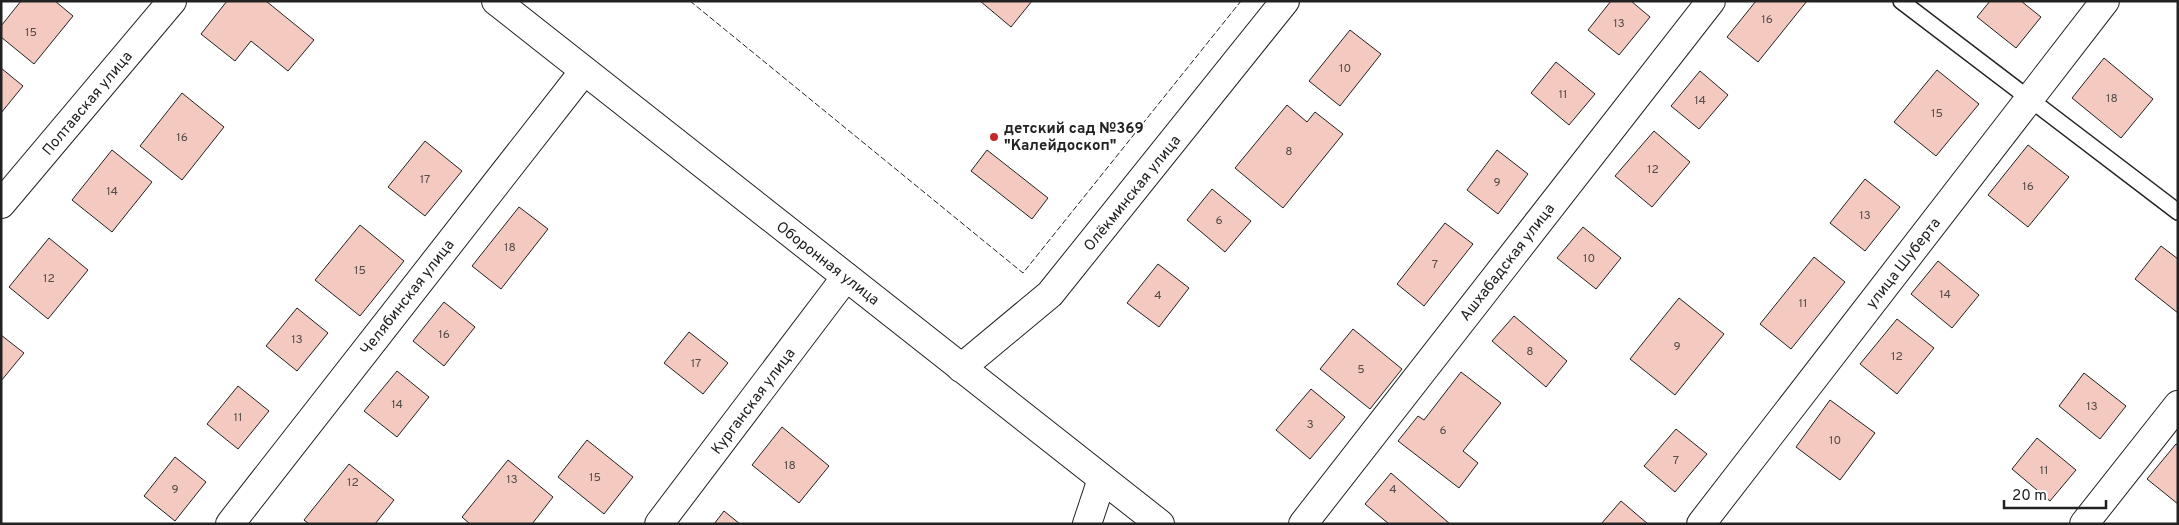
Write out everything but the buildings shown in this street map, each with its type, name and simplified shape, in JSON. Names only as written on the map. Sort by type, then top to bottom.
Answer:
[{"type":"street","name":"Полтавская улица","points":[[1,204],[172,1]]},
{"type":"street","name":"Оборонная улица","points":[[496,1],[1160,524]]},
{"type":"street","name":"Олёкминская улица","points":[[962,368],[1050,294],[1285,1]]},
{"type":"street","name":"Ашхабадская улица","points":[[1303,524],[1711,1]]},
{"type":"street","name":"улица Шуберта","points":[[1700,524],[2105,1]]},
{"type":"street","name":"Челябинская улица","points":[[230,524],[584,71]]},
{"type":"street","name":"Курганская улица","points":[[659,524],[846,277]]},
{"type":"street","points":[[2084,524],[2178,405]]},
{"type":"street","points":[[1087,524],[1102,479]]},
{"type":"lane","points":[[1901,1],[2178,212]]},
{"type":"fence","points":[[690,1],[1023,273],[1241,1]]},
{"type":"place","name":"детский сад №369 \"Калейдоскоп\"","points":[[994,137]]}]
